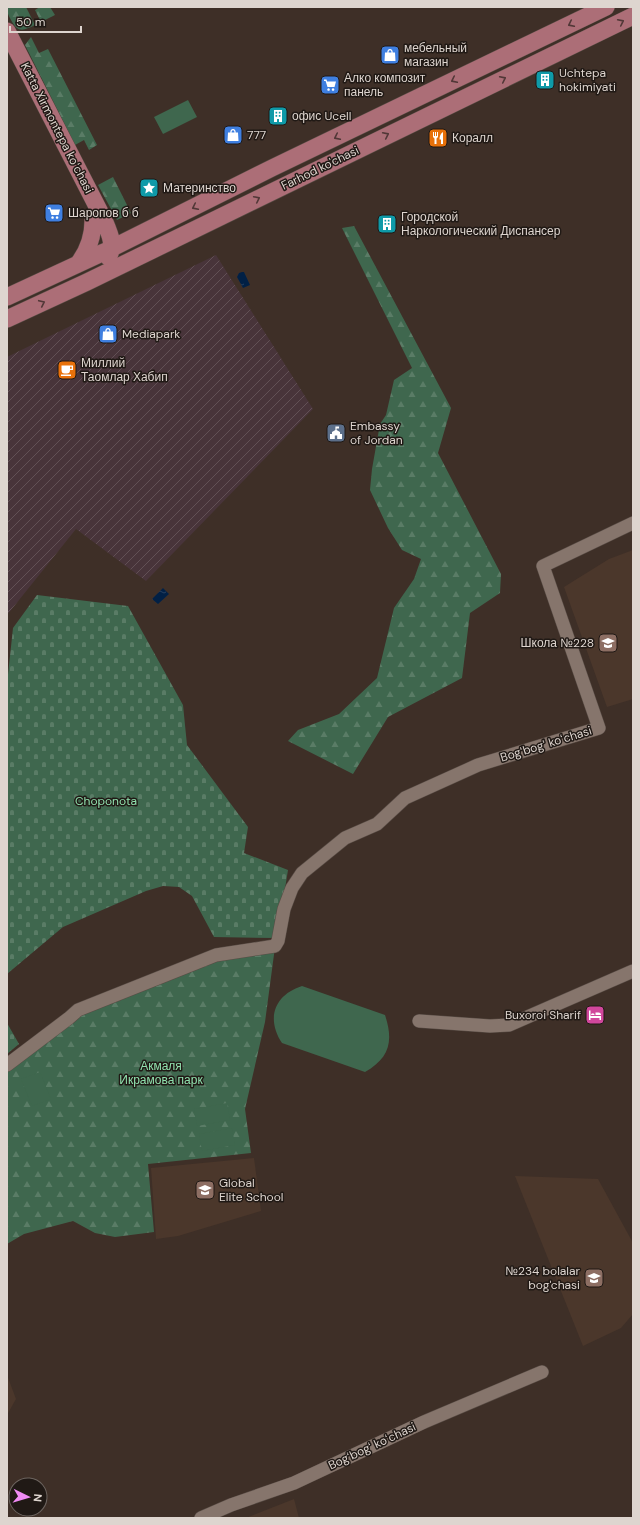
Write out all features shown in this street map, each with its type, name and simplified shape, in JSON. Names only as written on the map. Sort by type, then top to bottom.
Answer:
[{"type":"main road","name":"Farhod ko'chasi","points":[[7,297],[112,248],[272,168],[606,7]]},
{"type":"main road","name":"Farhod ko'chasi","points":[[7,319],[143,255],[633,16]]},
{"type":"main road","name":"Katta Xirmontepa koʻchasi","points":[[7,31],[99,220]]},
{"type":"main road","name":"Katta Xirmontepa koʻchasi","points":[[7,55],[99,220],[110,235],[112,248]]},
{"type":"main road","points":[[78,264],[85,254],[99,220],[122,229],[145,232]]},
{"type":"main road","points":[[87,282],[110,256],[112,248],[119,252],[143,255]]},
{"type":"street","name":"Bogʻbogʻ koʻchasi","points":[[7,1065],[78,1010],[216,955],[275,946],[278,941],[284,910],[292,888],[302,873],[345,838],[377,824],[405,798],[478,765],[599,728],[543,566],[633,523]]},
{"type":"street","points":[[419,1021],[490,1026],[509,1025],[633,971]]},
{"type":"street","name":"Bogʻbogʻ koʻchasi","points":[[201,1518],[231,1505],[294,1483],[424,1422],[542,1372]]},
{"type":"shaded area","points":[[216,255],[313,409],[146,581],[76,529],[7,615],[7,357]]},
{"type":"shaded area","name":"Школа №228","points":[[633,550],[633,699],[607,707],[564,587],[609,559]]},
{"type":"shaded area","name":"Global Elite School","points":[[254,1158],[261,1211],[178,1236],[156,1239],[151,1168]]},
{"type":"shaded area","name":"№234 bolalar bog'chasi","points":[[515,1176],[598,1179],[633,1243],[633,1314],[621,1328],[583,1346]]},
{"type":"shaded area","points":[[7,1375],[16,1399],[7,1415]]},
{"type":"shaded area","points":[[294,1499],[299,1518],[246,1518]]},
{"type":"green space","points":[[7,7],[26,7],[35,25],[27,29],[19,29],[10,18],[7,12]]},
{"type":"green space","points":[[40,7],[50,7],[55,15],[41,22],[35,10]]},
{"type":"green space","points":[[31,37],[39,53],[48,49],[97,145],[89,150],[84,140],[75,145],[25,45]]},
{"type":"green space","points":[[188,100],[197,117],[163,134],[154,117]]},
{"type":"green space","points":[[113,177],[131,213],[117,220],[98,185]]},
{"type":"green space","points":[[354,226],[451,408],[438,453],[501,574],[500,593],[470,613],[462,678],[388,717],[353,774],[288,741],[298,730],[339,714],[377,678],[394,608],[414,579],[421,559],[402,550],[388,528],[370,490],[380,424],[386,415],[394,380],[412,368],[342,228]]},
{"type":"green space","name":"Choponota","points":[[37,595],[128,606],[183,705],[187,745],[248,827],[244,853],[288,870],[277,938],[214,937],[192,896],[179,887],[163,886],[146,891],[63,927],[7,974],[7,684],[13,628]]},
{"type":"green space","name":"Акмаля Икрамова парк","points":[[275,947],[265,1022],[245,1109],[251,1153],[148,1164],[154,1232],[115,1237],[95,1233],[73,1221],[24,1234],[7,1244],[7,1070],[76,1013],[213,951]]},
{"type":"green space","points":[[302,986],[385,1015],[388,1025],[389,1041],[380,1061],[365,1072],[282,1043],[274,1025],[276,1009],[279,1002],[285,995]]},
{"type":"green space","points":[[7,1023],[19,1044],[7,1054]]},
{"type":"green space","points":[[40,1072],[51,1099],[32,1106],[21,1079]]},
{"type":"green space","points":[[227,1103],[230,1120],[197,1126],[194,1109]]},
{"type":"green space","points":[[232,1128],[235,1145],[202,1151],[199,1134]]},
{"type":"water","points":[[244,272],[250,285],[243,288],[237,277],[239,273]]},
{"type":"water","points":[[163,588],[169,594],[158,604],[152,599]]},
{"type":"place","name":"мебельный магазин","points":[[390,55]]},
{"type":"place","name":"Uchtepa hokimiyati","points":[[545,80]]},
{"type":"place","name":"Алко композит панель","points":[[330,85]]},
{"type":"place","name":"офис Ucell","points":[[278,116]]},
{"type":"place","name":"777","points":[[233,135]]},
{"type":"place","name":"Коралл","points":[[438,138]]},
{"type":"place","name":"Материнство","points":[[149,188]]},
{"type":"place","name":"Шаропов б б","points":[[54,213]]},
{"type":"place","name":"Городской Наркологический Диспансер","points":[[387,224]]},
{"type":"place","name":"Mediapark","points":[[108,334]]},
{"type":"place","name":"Миллий Таомлар Хабип","points":[[67,370]]},
{"type":"place","name":"Embassy of Jordan","points":[[336,433]]},
{"type":"place","name":"Школа №228","points":[[608,643]]},
{"type":"place","name":"Buxoroi Sharif","points":[[595,1015]]},
{"type":"place","name":"Global Elite School","points":[[205,1190]]},
{"type":"place","name":"№234 bolalar bog'chasi","points":[[594,1278]]}]
